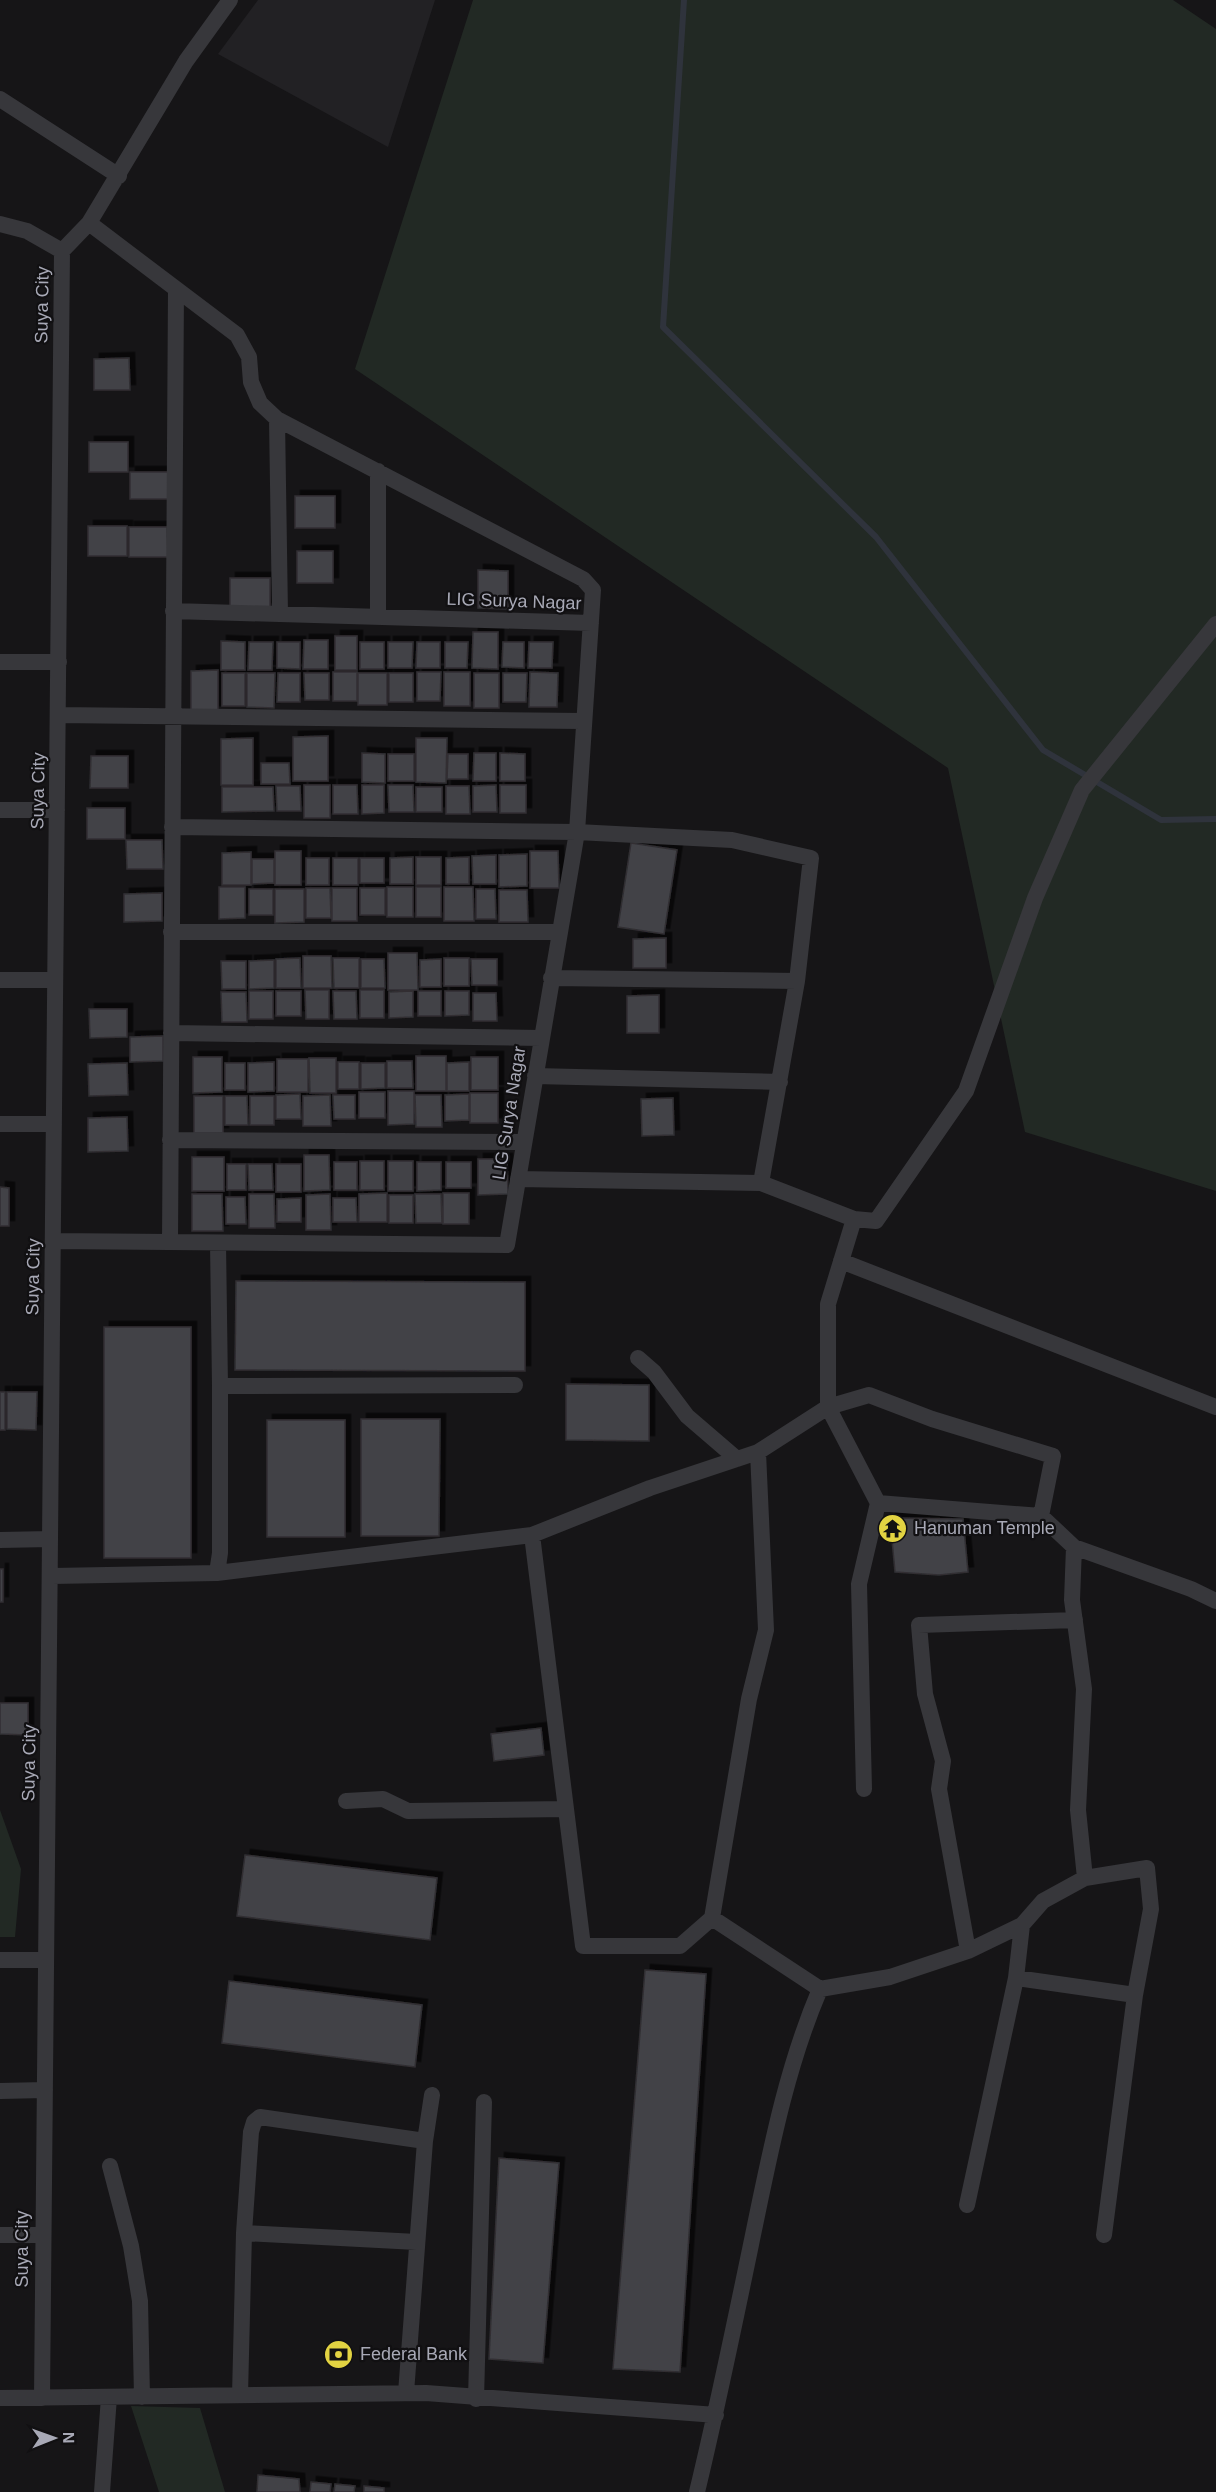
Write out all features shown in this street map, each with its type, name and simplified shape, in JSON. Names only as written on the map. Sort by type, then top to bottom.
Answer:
[{"type":"street","name":"Suya City","points":[[42,2398],[41,2235],[52,1576],[50,1539],[62,251],[89,223],[186,61],[230,0]]},
{"type":"street","points":[[0,100],[119,176]]},
{"type":"street","points":[[89,223],[237,335],[249,357],[251,382],[260,403],[277,418],[583,579],[593,590],[591,623]]},
{"type":"street","points":[[0,224],[27,231],[62,251]]},
{"type":"street","points":[[170,1242],[176,289]]},
{"type":"street","points":[[277,418],[280,614]]},
{"type":"street","points":[[378,471],[378,617]]},
{"type":"street","name":"LIG Surya Nagar","points":[[53,1241],[507,1245],[558,932],[577,832],[582,722],[591,623],[173,611]]},
{"type":"street","points":[[518,1179],[761,1183],[854,1219],[876,1221],[966,1091],[1035,898],[1082,790],[1216,624]]},
{"type":"street","points":[[0,662],[59,662]]},
{"type":"street","points":[[58,715],[582,722]]},
{"type":"street","points":[[0,810],[57,810]]},
{"type":"street","points":[[172,827],[577,832],[732,840],[811,858],[797,981],[761,1183]]},
{"type":"street","points":[[171,932],[558,932]]},
{"type":"street","points":[[551,978],[797,981]]},
{"type":"street","points":[[0,980],[55,981]]},
{"type":"street","points":[[171,1034],[541,1038]]},
{"type":"street","points":[[535,1076],[780,1082]]},
{"type":"street","points":[[0,1124],[54,1124]]},
{"type":"street","points":[[170,1140],[524,1142]]},
{"type":"street","points":[[854,1219],[828,1304],[828,1407],[878,1503],[859,1584],[864,1789]]},
{"type":"street","points":[[217,1572],[220,1552],[218,1243]]},
{"type":"street","points":[[841,1261],[1216,1407]]},
{"type":"street","points":[[638,1358],[654,1372],[687,1416],[738,1459]]},
{"type":"street","points":[[220,1386],[515,1385]]},
{"type":"street","points":[[52,1576],[217,1572],[532,1535],[650,1488],[758,1452],[828,1407],[869,1395],[932,1419],[1053,1456],[1041,1516]]},
{"type":"street","points":[[532,1535],[583,1946],[680,1946],[712,1918],[748,1699],[766,1630],[758,1452]]},
{"type":"street","points":[[878,1503],[1041,1516],[1074,1547],[1191,1589],[1216,1601]]},
{"type":"street","points":[[0,1540],[50,1539]]},
{"type":"street","points":[[1074,1547],[1072,1600],[1084,1689],[1078,1810],[1085,1878]]},
{"type":"street","points":[[968,1951],[939,1789],[943,1761],[925,1694],[919,1625],[1075,1620]]},
{"type":"street","points":[[346,1801],[382,1799],[408,1810],[566,1809]]},
{"type":"street","points":[[712,1918],[820,1989],[890,1977],[968,1951],[1022,1925],[1043,1901],[1085,1878],[1147,1868],[1151,1909],[1135,1995],[1104,2235]]},
{"type":"street","points":[[967,2205],[1016,1978],[1022,1925]]},
{"type":"street","points":[[0,1960],[46,1960]]},
{"type":"street","points":[[1016,1978],[1135,1995]]},
{"type":"street","points":[[697,2492],[716,2415],[776,2125],[803,2029],[820,1989]]},
{"type":"street","points":[[0,2091],[45,2090]]},
{"type":"street","points":[[406,2393],[425,2141],[432,2095]]},
{"type":"street","points":[[476,2399],[484,2102]]},
{"type":"street","points":[[240,2395],[244,2233],[251,2132],[254,2122],[260,2117],[425,2141]]},
{"type":"street","points":[[110,2166],[131,2246],[140,2301],[142,2397]]},
{"type":"street","points":[[244,2233],[417,2241]]},
{"type":"street","points":[[0,2235],[41,2235]]},
{"type":"street","points":[[0,2398],[406,2393],[476,2399],[552,2401],[716,2415]]},
{"type":"street","points":[[102,2492],[108,2397]]},
{"type":"shaded area","points":[[258,0],[435,0],[388,147],[218,54]]},
{"type":"shaded area","points":[[473,0],[1173,0],[1216,29],[1216,1191],[1025,1132],[948,768],[355,369]]},
{"type":"shaded area","points":[[0,1810],[21,1869],[15,1937],[0,1937]]},
{"type":"shaded area","points":[[131,2406],[200,2408],[225,2492],[159,2492]]},
{"type":"building","points":[[129,358],[130,390],[94,390],[94,359]]},
{"type":"building","points":[[89,442],[128,442],[128,472],[89,472]]},
{"type":"building","points":[[130,472],[168,472],[168,499],[130,499]]},
{"type":"building","points":[[295,496],[335,496],[335,528],[295,528]]},
{"type":"building","points":[[88,526],[127,526],[127,556],[88,556]]},
{"type":"building","points":[[129,527],[167,527],[168,557],[129,557]]},
{"type":"building","points":[[297,551],[333,551],[333,583],[297,583]]},
{"type":"building","points":[[478,570],[508,571],[508,609],[478,608]]},
{"type":"building","points":[[230,578],[270,578],[270,608],[230,608]]},
{"type":"building","points":[[473,632],[498,632],[498,669],[472,668]]},
{"type":"building","points":[[335,636],[357,636],[357,670],[335,670]]},
{"type":"building","points":[[304,640],[328,640],[328,669],[303,669]]},
{"type":"building","points":[[221,641],[245,642],[245,670],[221,670]]},
{"type":"building","points":[[249,642],[273,642],[272,670],[248,670]]},
{"type":"building","points":[[277,642],[300,642],[300,669],[277,668]]},
{"type":"building","points":[[360,642],[384,642],[384,669],[360,669]]},
{"type":"building","points":[[388,642],[413,642],[412,668],[388,668]]},
{"type":"building","points":[[417,642],[440,642],[440,668],[416,668]]},
{"type":"building","points":[[445,642],[468,642],[467,668],[445,668]]},
{"type":"building","points":[[503,642],[524,642],[524,668],[502,667]]},
{"type":"building","points":[[529,642],[553,642],[552,668],[528,668]]},
{"type":"building","points":[[218,670],[218,711],[191,711],[191,671]]},
{"type":"building","points":[[333,672],[357,672],[357,701],[333,701]]},
{"type":"building","points":[[417,672],[441,672],[440,701],[417,701]]},
{"type":"building","points":[[444,672],[470,672],[470,706],[444,706]]},
{"type":"building","points":[[530,672],[558,673],[557,707],[529,707]]},
{"type":"building","points":[[222,673],[245,673],[245,706],[222,706]]},
{"type":"building","points":[[247,673],[275,673],[274,708],[247,707]]},
{"type":"building","points":[[278,673],[300,673],[300,702],[277,702]]},
{"type":"building","points":[[304,673],[329,673],[329,700],[305,700]]},
{"type":"building","points":[[358,673],[387,673],[387,705],[358,705]]},
{"type":"building","points":[[389,673],[413,673],[413,702],[389,702]]},
{"type":"building","points":[[474,673],[499,673],[499,708],[474,708]]},
{"type":"building","points":[[503,673],[527,673],[526,702],[503,702]]},
{"type":"building","points":[[328,736],[328,781],[293,781],[293,737]]},
{"type":"building","points":[[253,738],[253,785],[221,785],[221,739]]},
{"type":"building","points":[[416,738],[447,738],[446,783],[416,782]]},
{"type":"building","points":[[362,753],[385,754],[385,783],[362,782]]},
{"type":"building","points":[[474,753],[496,753],[496,781],[473,781]]},
{"type":"building","points":[[500,753],[525,754],[525,781],[500,781]]},
{"type":"building","points":[[388,754],[414,754],[414,781],[388,781]]},
{"type":"building","points":[[448,754],[468,754],[468,779],[447,779]]},
{"type":"building","points":[[91,756],[128,756],[128,788],[90,788]]},
{"type":"building","points":[[261,763],[289,763],[290,784],[261,784]]},
{"type":"building","points":[[304,785],[330,785],[330,818],[304,818]]},
{"type":"building","points":[[333,785],[357,785],[358,814],[333,814]]},
{"type":"building","points":[[362,785],[384,785],[384,813],[362,814]]},
{"type":"building","points":[[388,785],[413,785],[414,812],[389,812]]},
{"type":"building","points":[[496,785],[497,812],[473,812],[473,786]]},
{"type":"building","points":[[500,785],[526,785],[526,813],[500,813]]},
{"type":"building","points":[[276,786],[300,786],[301,811],[277,811]]},
{"type":"building","points":[[446,786],[469,786],[470,814],[446,814]]},
{"type":"building","points":[[222,787],[273,787],[274,811],[222,812]]},
{"type":"building","points":[[416,787],[442,787],[442,812],[416,812]]},
{"type":"building","points":[[87,808],[125,808],[125,839],[87,839]]},
{"type":"building","points":[[126,840],[162,840],[163,869],[127,869]]},
{"type":"building","points":[[631,843],[677,850],[664,934],[618,927]]},
{"type":"building","points":[[275,851],[301,851],[301,885],[275,885]]},
{"type":"building","points":[[530,851],[558,851],[559,888],[530,888]]},
{"type":"building","points":[[251,852],[251,885],[222,885],[222,853]]},
{"type":"building","points":[[527,854],[527,886],[499,887],[499,855]]},
{"type":"building","points":[[496,855],[496,884],[473,884],[472,856]]},
{"type":"building","points":[[413,857],[413,884],[390,884],[390,858]]},
{"type":"building","points":[[416,857],[441,857],[441,885],[416,885]]},
{"type":"building","points":[[469,857],[469,884],[446,884],[446,858]]},
{"type":"building","points":[[306,858],[329,858],[329,885],[306,885]]},
{"type":"building","points":[[333,858],[358,858],[358,885],[333,885]]},
{"type":"building","points":[[360,858],[384,858],[384,883],[360,883]]},
{"type":"building","points":[[252,859],[274,859],[274,883],[252,884]]},
{"type":"building","points":[[219,887],[245,887],[245,918],[219,919]]},
{"type":"building","points":[[387,887],[413,887],[413,917],[387,917]]},
{"type":"building","points":[[416,887],[441,887],[441,917],[416,917]]},
{"type":"building","points":[[444,887],[473,887],[474,921],[444,921]]},
{"type":"building","points":[[306,888],[330,888],[331,918],[306,918]]},
{"type":"building","points":[[332,888],[357,888],[357,921],[332,921]]},
{"type":"building","points":[[360,888],[385,888],[385,915],[360,915]]},
{"type":"building","points":[[249,889],[273,889],[273,915],[249,915]]},
{"type":"building","points":[[275,889],[304,889],[304,922],[275,923]]},
{"type":"building","points":[[476,889],[495,889],[496,919],[476,919]]},
{"type":"building","points":[[499,890],[527,890],[528,922],[499,922]]},
{"type":"building","points":[[162,893],[162,921],[124,922],[124,894]]},
{"type":"building","points":[[666,938],[666,968],[633,968],[633,939]]},
{"type":"building","points":[[388,953],[417,953],[418,990],[388,990]]},
{"type":"building","points":[[303,956],[331,956],[332,988],[303,988]]},
{"type":"building","points":[[300,958],[301,988],[276,988],[276,959]]},
{"type":"building","points":[[333,958],[359,958],[359,988],[334,988]]},
{"type":"building","points":[[444,958],[469,958],[469,986],[444,986]]},
{"type":"building","points":[[361,959],[384,959],[385,988],[361,988]]},
{"type":"building","points":[[441,959],[441,987],[420,987],[420,960]]},
{"type":"building","points":[[471,959],[497,959],[497,985],[472,985]]},
{"type":"building","points":[[274,960],[274,988],[249,989],[249,961]]},
{"type":"building","points":[[221,961],[246,961],[246,989],[222,989]]},
{"type":"building","points":[[305,990],[329,990],[329,1019],[306,1019]]},
{"type":"building","points":[[360,990],[384,990],[384,1018],[360,1018]]},
{"type":"building","points":[[249,991],[273,991],[273,1019],[249,1019]]},
{"type":"building","points":[[276,991],[301,991],[301,1016],[276,1016]]},
{"type":"building","points":[[333,991],[356,991],[357,1019],[334,1019]]},
{"type":"building","points":[[413,991],[413,1017],[389,1018],[389,992]]},
{"type":"building","points":[[418,991],[441,991],[441,1016],[418,1016]]},
{"type":"building","points":[[445,991],[469,991],[469,1015],[445,1016]]},
{"type":"building","points":[[221,992],[246,992],[247,1022],[222,1022]]},
{"type":"building","points":[[473,993],[496,993],[497,1021],[473,1021]]},
{"type":"building","points":[[659,995],[659,1033],[627,1033],[627,996]]},
{"type":"building","points":[[89,1009],[127,1009],[127,1037],[90,1038]]},
{"type":"building","points":[[163,1036],[163,1061],[130,1062],[130,1037]]},
{"type":"building","points":[[416,1056],[446,1056],[446,1091],[416,1091]]},
{"type":"building","points":[[193,1057],[222,1057],[222,1092],[193,1093]]},
{"type":"building","points":[[471,1057],[498,1057],[498,1090],[471,1090]]},
{"type":"building","points":[[309,1058],[336,1058],[336,1093],[310,1093]]},
{"type":"building","points":[[277,1059],[308,1059],[308,1092],[277,1092]]},
{"type":"building","points":[[387,1061],[412,1061],[413,1088],[387,1088]]},
{"type":"building","points":[[274,1062],[274,1091],[248,1092],[248,1063]]},
{"type":"building","points":[[338,1062],[359,1062],[359,1089],[338,1089]]},
{"type":"building","points":[[469,1062],[469,1091],[447,1091],[447,1063]]},
{"type":"building","points":[[127,1063],[128,1095],[89,1096],[88,1064]]},
{"type":"building","points":[[225,1063],[245,1063],[245,1090],[225,1090]]},
{"type":"building","points":[[361,1063],[385,1063],[385,1088],[361,1089]]},
{"type":"building","points":[[388,1091],[414,1091],[414,1124],[388,1125]]},
{"type":"building","points":[[359,1092],[385,1092],[385,1118],[359,1118]]},
{"type":"building","points":[[470,1093],[498,1093],[498,1123],[470,1123]]},
{"type":"building","points":[[300,1094],[301,1119],[276,1119],[276,1095]]},
{"type":"building","points":[[469,1094],[469,1120],[445,1121],[445,1095]]},
{"type":"building","points":[[330,1095],[331,1126],[303,1126],[303,1096]]},
{"type":"building","points":[[333,1095],[355,1095],[355,1119],[334,1119]]},
{"type":"building","points":[[415,1095],[441,1095],[442,1127],[416,1127]]},
{"type":"building","points":[[194,1096],[223,1096],[223,1133],[194,1133]]},
{"type":"building","points":[[225,1096],[247,1096],[248,1125],[225,1125]]},
{"type":"building","points":[[250,1096],[274,1096],[274,1125],[250,1125]]},
{"type":"building","points":[[673,1098],[674,1135],[642,1136],[641,1099]]},
{"type":"building","points":[[127,1117],[128,1151],[88,1152],[88,1118]]},
{"type":"building","points":[[304,1155],[329,1155],[330,1190],[304,1191]]},
{"type":"building","points":[[192,1157],[224,1157],[224,1191],[192,1191]]},
{"type":"building","points":[[478,1159],[507,1159],[508,1194],[478,1195]]},
{"type":"building","points":[[360,1161],[384,1161],[384,1190],[360,1190]]},
{"type":"building","points":[[388,1161],[413,1161],[413,1191],[388,1191]]},
{"type":"building","points":[[334,1162],[357,1162],[357,1190],[334,1190]]},
{"type":"building","points":[[417,1162],[441,1162],[441,1190],[417,1191]]},
{"type":"building","points":[[446,1162],[471,1162],[471,1188],[446,1188]]},
{"type":"building","points":[[227,1164],[246,1164],[246,1190],[227,1190]]},
{"type":"building","points":[[248,1164],[272,1164],[273,1190],[249,1190]]},
{"type":"building","points":[[276,1164],[301,1164],[301,1192],[276,1192]]},
{"type":"building","points":[[0,1187],[9,1188],[9,1226],[0,1226]]},
{"type":"building","points":[[387,1193],[387,1222],[359,1222],[359,1194]]},
{"type":"building","points":[[443,1193],[469,1193],[469,1224],[443,1224]]},
{"type":"building","points":[[192,1194],[222,1194],[223,1231],[192,1231]]},
{"type":"building","points":[[249,1194],[274,1194],[275,1228],[249,1228]]},
{"type":"building","points":[[330,1194],[331,1230],[306,1230],[306,1195]]},
{"type":"building","points":[[415,1194],[441,1194],[442,1223],[416,1223]]},
{"type":"building","points":[[389,1195],[413,1195],[413,1223],[389,1223]]},
{"type":"building","points":[[226,1197],[245,1197],[246,1224],[226,1224]]},
{"type":"building","points":[[301,1198],[301,1222],[277,1222],[277,1199]]},
{"type":"building","points":[[333,1198],[356,1198],[357,1222],[333,1222]]},
{"type":"building","points":[[236,1281],[525,1282],[525,1371],[235,1370]]},
{"type":"building","points":[[104,1327],[191,1327],[191,1558],[104,1558]]},
{"type":"building","points":[[566,1384],[649,1385],[649,1441],[566,1440]]},
{"type":"building","points":[[0,1392],[5,1392],[5,1430],[0,1430]]},
{"type":"building","points":[[7,1392],[37,1392],[36,1430],[7,1429]]},
{"type":"building","points":[[361,1419],[440,1419],[439,1536],[361,1536]]},
{"type":"building","points":[[267,1420],[345,1420],[345,1537],[267,1537]]},
{"type":"building","points":[[890,1518],[963,1519],[968,1572],[939,1575],[895,1572]]},
{"type":"building","points":[[0,1569],[3,1569],[3,1602],[0,1602]]},
{"type":"building","points":[[0,1703],[28,1703],[28,1735],[0,1734]]},
{"type":"building","points":[[541,1728],[544,1755],[494,1761],[491,1734]]},
{"type":"building","points":[[245,1855],[437,1878],[430,1940],[237,1916]]},
{"type":"building","points":[[645,1970],[706,1974],[680,2372],[613,2369]]},
{"type":"building","points":[[229,1981],[422,2005],[415,2067],[222,2043]]},
{"type":"building","points":[[499,2158],[559,2163],[543,2363],[489,2359]]},
{"type":"building","points":[[258,2475],[299,2479],[300,2492],[257,2492]]},
{"type":"building","points":[[311,2482],[331,2484],[330,2492],[310,2492]]},
{"type":"building","points":[[335,2484],[355,2486],[354,2492],[334,2492]]},
{"type":"building","points":[[364,2486],[384,2488],[384,2492],[364,2492]]},
{"type":"waterway","points":[[684,0],[663,327],[876,537],[1043,750],[1161,820],[1216,819]]},
{"type":"place","name":"Hanuman Temple","points":[[893,1528]]},
{"type":"place","name":"Federal Bank","points":[[339,2354]]}]
